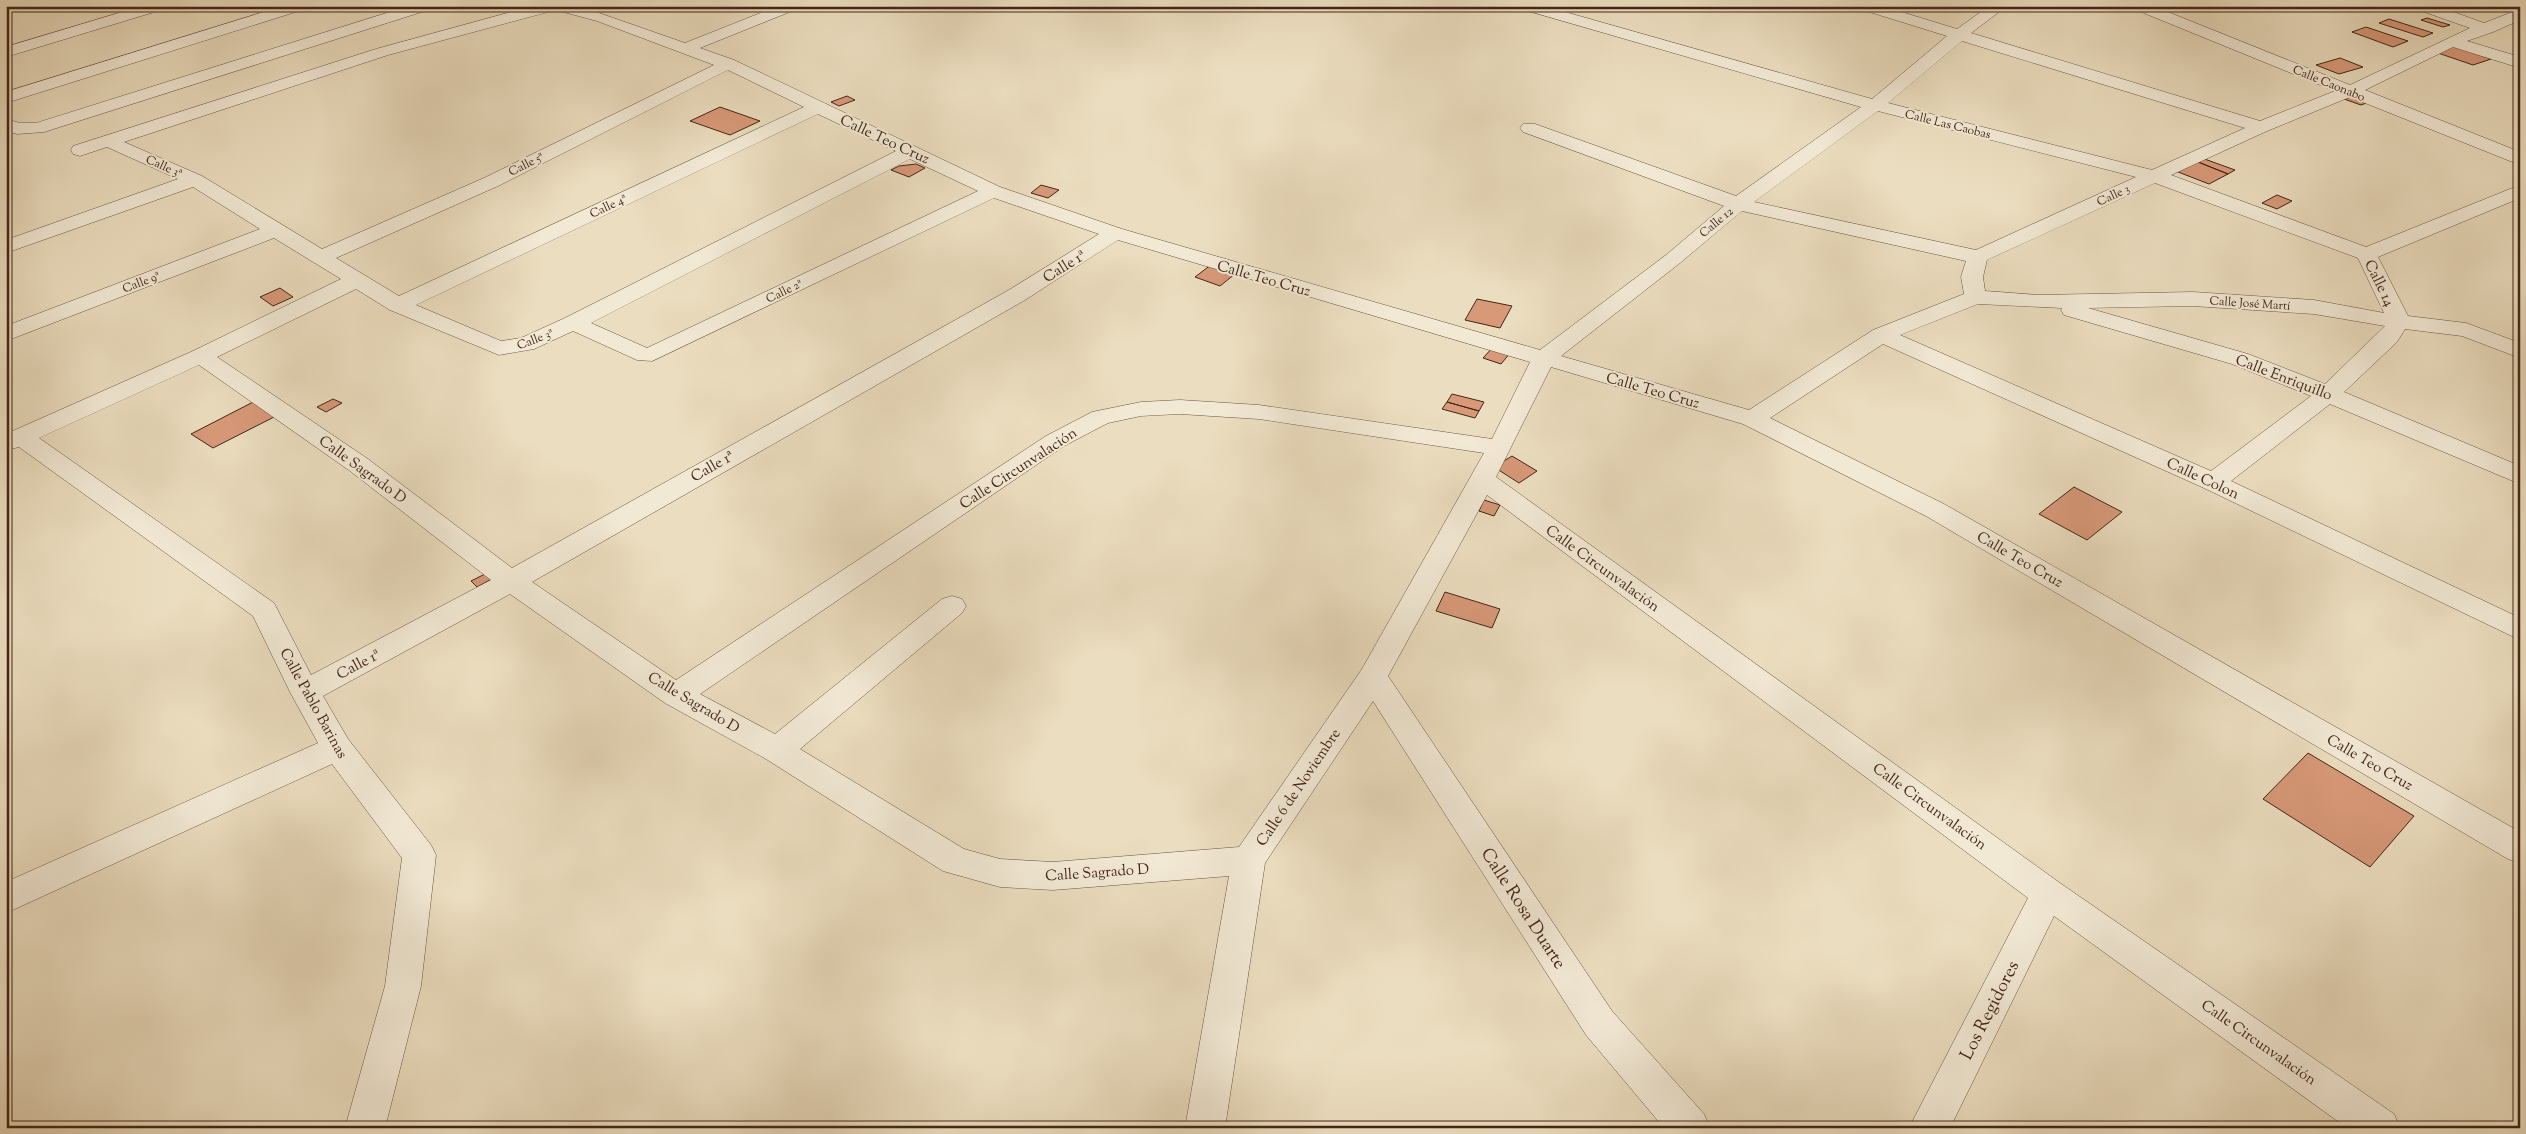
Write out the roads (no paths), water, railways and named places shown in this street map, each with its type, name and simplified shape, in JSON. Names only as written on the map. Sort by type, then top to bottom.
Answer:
[{"type":"street","points":[[6,52],[159,6]]},
{"type":"street","points":[[11,93],[300,6]]},
{"type":"street","points":[[6,124],[16,129],[38,128],[426,6]]},
{"type":"street","points":[[80,150],[382,52],[552,6]]},
{"type":"street","name":"Calle Teo Cruz","points":[[561,6],[603,18],[728,64],[994,190],[1115,233],[1752,419],[1935,510],[2520,849]]},
{"type":"street","points":[[686,48],[792,6]]},
{"type":"street","name":"Calle Las Caobas","points":[[1526,6],[1874,105],[2154,176],[2268,216],[2366,254]]},
{"type":"street","points":[[1865,6],[2261,127]]},
{"type":"street","name":"Calle 12","points":[[1483,480],[1543,359],[1673,259],[1738,204],[1874,105],[1960,34],[1999,6]]},
{"type":"street","name":"Calle Caonabo","points":[[2139,6],[2520,159]]},
{"type":"street","points":[[2421,6],[2487,29]]},
{"type":"street","name":"Calle 3","points":[[1978,257],[2261,127],[2350,91],[2452,41],[2487,29],[2520,14]]},
{"type":"street","points":[[221,30],[259,58]]},
{"type":"street","points":[[2452,41],[2520,63]]},
{"type":"street","name":"Calle 5ª","points":[[321,257],[490,182],[728,64]]},
{"type":"street","name":"Calle 4ª","points":[[398,305],[818,107]]},
{"type":"street","points":[[1529,128],[1738,204],[1978,257],[1972,277],[1976,297],[1881,335],[1752,419]]},
{"type":"street","name":"Calle 3ª","points":[[108,141],[195,180],[398,305],[499,348],[526,344],[573,323],[911,151]]},
{"type":"street","points":[[6,247],[195,180]]},
{"type":"street","name":"Calle 2ª","points":[[573,323],[645,355],[652,354],[994,190]]},
{"type":"street","name":"Calle 14","points":[[2213,482],[2328,394],[2389,337],[2399,322],[2378,275],[2366,254],[2520,191]]},
{"type":"street","name":"Calle 9ª","points":[[6,334],[276,230]]},
{"type":"street","name":"Calle 1ª","points":[[305,692],[511,581],[1017,295],[1115,233]]},
{"type":"street","points":[[14,441],[201,356],[357,280]]},
{"type":"street","name":"Calle José Martí","points":[[1976,297],[2039,302],[2193,299],[2314,307],[2399,322],[2466,330],[2520,350]]},
{"type":"street","name":"Calle Enriquillo","points":[[2039,302],[2240,359],[2328,394],[2520,476]]},
{"type":"street","points":[[2466,330],[2520,329]]},
{"type":"street","name":"Calle Colon","points":[[1881,335],[2213,482],[2520,630]]},
{"type":"street","name":"Calle Sagrado D","points":[[201,356],[359,466],[511,581],[676,695],[777,750],[955,861],[1000,873],[1053,876],[1249,860]]},
{"type":"street","name":"Calle Circunvalación","points":[[676,695],[1055,441],[1101,417],[1141,409],[1180,407],[1259,412],[1500,448]]},
{"type":"street","name":"Calle Pablo Barinas","points":[[14,441],[264,610],[305,692],[337,748],[419,856],[403,986],[365,1128]]},
{"type":"street","name":"Calle Circunvalación","points":[[1483,480],[2048,893],[2380,1128]]},
{"type":"street","name":"Calle 6 de Noviembre","points":[[1205,1128],[1249,860],[1373,677],[1483,480]]},
{"type":"street","points":[[777,750],[952,606]]},
{"type":"street","name":"Calle Rosa Duarte","points":[[1373,677],[1599,1023],[1690,1128]]},
{"type":"street","points":[[6,898],[337,748]]},
{"type":"street","name":"Los Regidores","points":[[1929,1128],[2048,893]]}]
